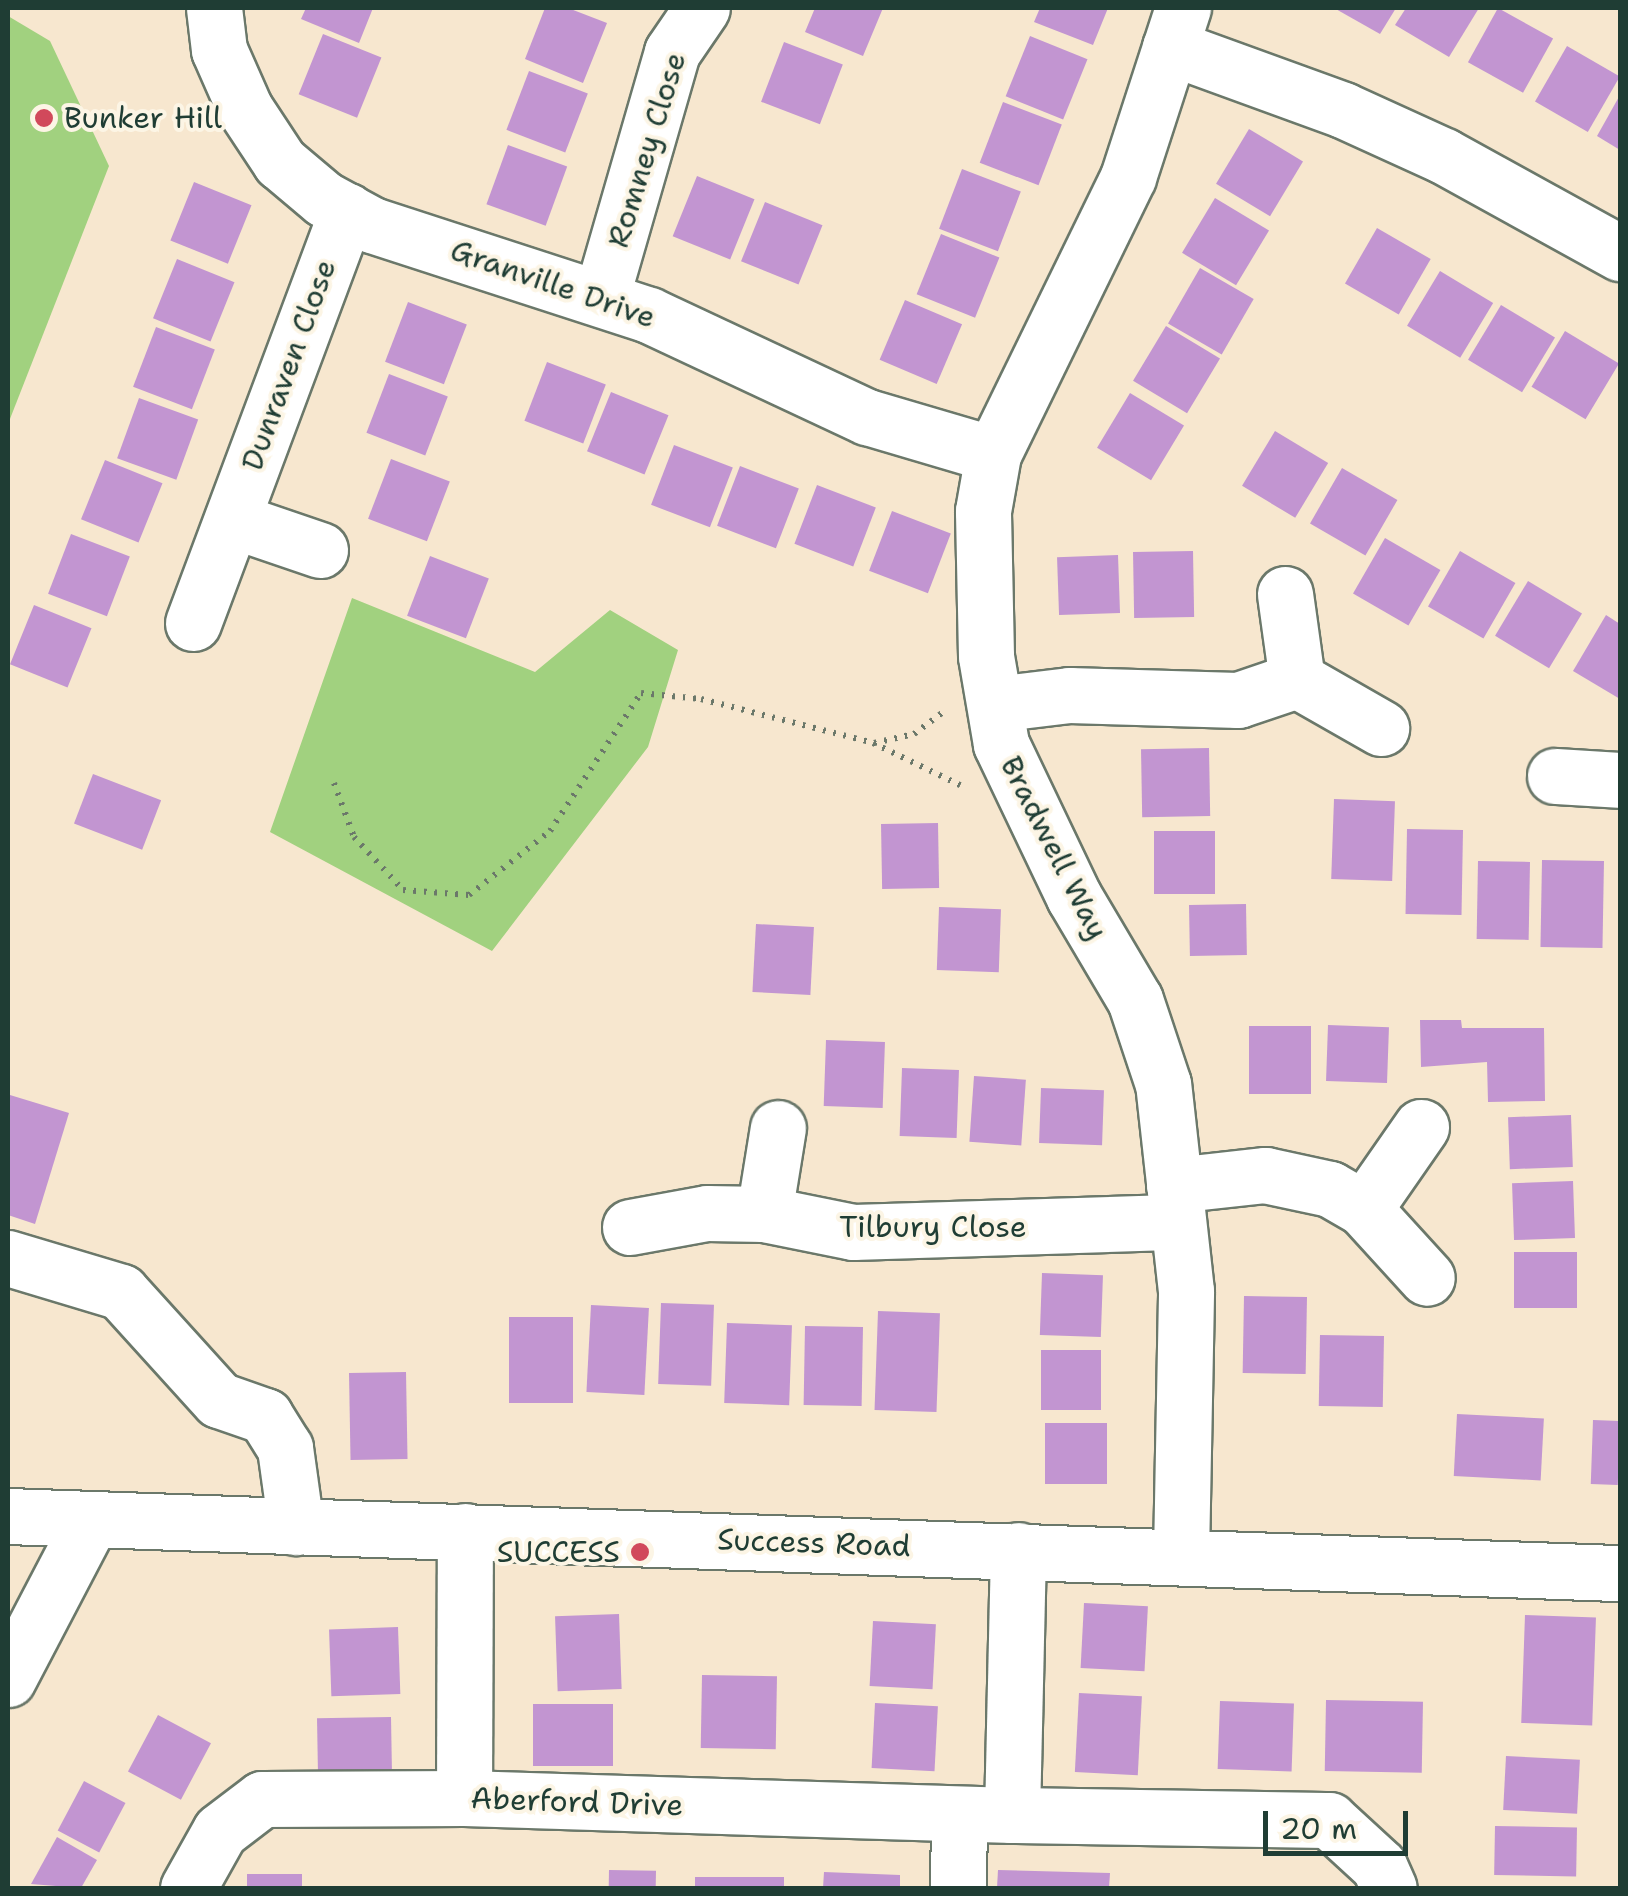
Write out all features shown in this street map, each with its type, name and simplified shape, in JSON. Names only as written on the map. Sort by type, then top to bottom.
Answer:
[{"type":"street","name":"Granville Drive","points":[[214,8],[219,50],[245,109],[280,162],[346,211],[372,225],[601,298],[867,417],[993,454]]},
{"type":"street","name":"Romney Close","points":[[601,298],[672,52],[702,8]]},
{"type":"street","name":"Bradwell Way","points":[[1181,1555],[1186,1291],[1151,1042],[1135,1000],[1034,819],[1002,744],[992,690],[983,511],[993,454],[1128,176],[1177,27],[1410,141],[1620,252]]},
{"type":"street","name":"Dunraven Close","points":[[193,624],[346,211]]},
{"type":"street","points":[[232,520],[320,550]]},
{"type":"street","points":[[1285,594],[1297,680]]},
{"type":"street","points":[[992,690],[1238,700],[1297,680],[1380,728]]},
{"type":"street","points":[[1555,776],[1620,780]]},
{"type":"street","points":[[1421,1127],[1364,1209],[1427,1278]]},
{"type":"street","points":[[764,1214],[778,1128]]},
{"type":"street","name":"Tilbury Close","points":[[630,1227],[707,1213],[764,1214],[853,1232],[1176,1203],[1265,1175],[1301,1178],[1364,1209]]},
{"type":"street","points":[[8,1258],[121,1292],[219,1400],[265,1416],[285,1448],[296,1527]]},
{"type":"street","name":"Success Road","points":[[8,1516],[90,1522],[466,1531],[1620,1573]]},
{"type":"street","points":[[8,1679],[90,1522]]},
{"type":"street","points":[[464,1798],[466,1531]]},
{"type":"street","points":[[958,1888],[985,1815],[1018,1550]]},
{"type":"street","name":"Aberford Drive","points":[[188,1888],[220,1831],[262,1799],[464,1798],[985,1815],[1329,1820],[1380,1866],[1388,1888]]},
{"type":"path","points":[[873,743],[914,734],[992,690]]},
{"type":"path","points":[[334,782],[354,837],[403,890],[469,895],[550,830],[641,693],[701,699],[873,743],[1034,819]]},
{"type":"green space","points":[[8,16],[50,41],[109,166],[8,424]]},
{"type":"green space","points":[[352,598],[535,672],[610,610],[678,650],[648,747],[492,951],[270,832]]},
{"type":"building","points":[[306,8],[373,8],[359,43],[301,19]]},
{"type":"building","points":[[545,8],[568,8],[607,23],[583,83],[525,59]]},
{"type":"building","points":[[815,8],[883,8],[863,56],[805,32]]},
{"type":"building","points":[[1040,8],[1108,8],[1093,45],[1034,22]]},
{"type":"building","points":[[1334,8],[1396,8],[1380,34]]},
{"type":"building","points":[[1406,8],[1479,8],[1449,57],[1395,25]]},
{"type":"building","points":[[1498,8],[1553,39],[1523,93],[1468,62]]},
{"type":"building","points":[[323,34],[381,58],[357,118],[299,94]]},
{"type":"building","points":[[1030,36],[1087,59],[1063,119],[1006,96]]},
{"type":"building","points":[[784,42],[843,65],[820,124],[761,102]]},
{"type":"building","points":[[1567,46],[1620,76],[1588,132],[1535,101]]},
{"type":"building","points":[[529,71],[588,94],[565,152],[506,130]]},
{"type":"building","points":[[1620,95],[1620,150],[1597,136]]},
{"type":"building","points":[[1003,102],[1062,125],[1039,185],[980,163]]},
{"type":"building","points":[[1249,129],[1303,161],[1270,216],[1216,184]]},
{"type":"building","points":[[508,145],[567,167],[546,226],[486,204]]},
{"type":"building","points":[[962,169],[1021,192],[998,251],[939,229]]},
{"type":"building","points":[[697,176],[754,199],[730,259],[673,236]]},
{"type":"building","points":[[194,182],[251,205],[228,264],[170,240]]},
{"type":"building","points":[[1215,198],[1269,230],[1236,285],[1182,253]]},
{"type":"building","points":[[765,202],[822,225],[799,285],[741,261]]},
{"type":"building","points":[[1377,228],[1431,259],[1399,314],[1345,283]]},
{"type":"building","points":[[941,234],[999,258],[975,318],[917,294]]},
{"type":"building","points":[[177,259],[234,282],[211,342],[153,318]]},
{"type":"building","points":[[1200,268],[1254,299],[1222,354],[1168,323]]},
{"type":"building","points":[[1440,271],[1493,303],[1460,358],[1407,326]]},
{"type":"building","points":[[905,300],[962,324],[937,384],[880,360]]},
{"type":"building","points":[[408,302],[467,325],[444,384],[385,362]]},
{"type":"building","points":[[1501,305],[1555,337],[1522,392],[1468,360]]},
{"type":"building","points":[[1166,326],[1220,358],[1187,413],[1133,381]]},
{"type":"building","points":[[156,327],[215,350],[192,409],[133,387]]},
{"type":"building","points":[[1565,331],[1619,363],[1586,419],[1532,387]]},
{"type":"building","points":[[547,362],[606,385],[583,443],[524,421]]},
{"type":"building","points":[[389,374],[448,397],[425,455],[366,433]]},
{"type":"building","points":[[611,392],[668,415],[645,475],[587,451]]},
{"type":"building","points":[[1130,393],[1184,425],[1151,480],[1097,448]]},
{"type":"building","points":[[139,398],[198,420],[176,480],[117,458]]},
{"type":"building","points":[[1275,431],[1328,463],[1295,518],[1242,486]]},
{"type":"building","points":[[674,445],[733,468],[710,527],[651,505]]},
{"type":"building","points":[[391,459],[450,482],[427,541],[368,519]]},
{"type":"building","points":[[105,460],[162,483],[139,543],[81,519]]},
{"type":"building","points":[[740,466],[799,489],[776,548],[717,526]]},
{"type":"building","points":[[1342,468],[1397,500],[1365,555],[1310,523]]},
{"type":"building","points":[[817,485],[876,508],[853,566],[794,544]]},
{"type":"building","points":[[892,511],[951,534],[928,593],[869,571]]},
{"type":"building","points":[[71,534],[130,557],[107,616],[48,594]]},
{"type":"building","points":[[1385,538],[1440,570],[1408,625],[1353,593]]},
{"type":"building","points":[[1193,551],[1194,617],[1134,618],[1133,552]]},
{"type":"building","points":[[1460,551],[1515,583],[1483,638],[1428,606]]},
{"type":"building","points":[[1118,555],[1120,613],[1059,615],[1057,557]]},
{"type":"building","points":[[430,556],[489,579],[466,638],[407,616]]},
{"type":"building","points":[[1528,581],[1582,613],[1549,668],[1495,636]]},
{"type":"building","points":[[34,605],[91,628],[68,688],[10,664]]},
{"type":"building","points":[[1606,615],[1620,624],[1620,699],[1573,671]]},
{"type":"building","points":[[1209,748],[1210,816],[1142,817],[1141,749]]},
{"type":"building","points":[[93,774],[161,800],[142,850],[74,823]]},
{"type":"building","points":[[1334,799],[1395,801],[1392,881],[1331,879]]},
{"type":"building","points":[[938,823],[939,888],[882,889],[881,824]]},
{"type":"building","points":[[1407,829],[1463,830],[1462,915],[1406,914]]},
{"type":"building","points":[[1154,831],[1215,831],[1215,894],[1154,894]]},
{"type":"building","points":[[1542,860],[1604,861],[1602,948],[1540,947]]},
{"type":"building","points":[[1478,861],[1530,862],[1529,940],[1477,939]]},
{"type":"building","points":[[1246,904],[1247,955],[1190,956],[1189,905]]},
{"type":"building","points":[[939,907],[1001,909],[999,972],[937,970]]},
{"type":"building","points":[[756,924],[814,927],[810,995],[752,992]]},
{"type":"building","points":[[1420,1020],[1461,1020],[1462,1028],[1544,1028],[1545,1101],[1488,1102],[1487,1062],[1421,1067]]},
{"type":"building","points":[[1328,1025],[1389,1027],[1387,1083],[1326,1081]]},
{"type":"building","points":[[1249,1026],[1311,1026],[1311,1094],[1249,1094]]},
{"type":"building","points":[[826,1040],[885,1042],[883,1108],[824,1106]]},
{"type":"building","points":[[902,1068],[959,1070],[957,1138],[900,1136]]},
{"type":"building","points":[[974,1076],[1026,1080],[1021,1145],[969,1142]]},
{"type":"building","points":[[1041,1088],[1104,1090],[1102,1145],[1039,1143]]},
{"type":"building","points":[[10,1095],[69,1113],[35,1224],[8,1215]]},
{"type":"building","points":[[1571,1115],[1573,1167],[1510,1169],[1508,1117]]},
{"type":"building","points":[[1573,1181],[1575,1238],[1514,1240],[1512,1183]]},
{"type":"building","points":[[1514,1252],[1577,1252],[1577,1308],[1514,1308]]},
{"type":"building","points":[[1042,1273],[1103,1275],[1101,1337],[1040,1335]]},
{"type":"building","points":[[1244,1296],[1307,1297],[1306,1374],[1243,1373]]},
{"type":"building","points":[[661,1303],[714,1305],[711,1386],[658,1384]]},
{"type":"building","points":[[591,1305],[649,1308],[644,1395],[586,1392]]},
{"type":"building","points":[[878,1311],[940,1313],[937,1412],[875,1410]]},
{"type":"building","points":[[509,1317],[573,1317],[573,1403],[509,1403]]},
{"type":"building","points":[[727,1323],[792,1325],[789,1405],[724,1403]]},
{"type":"building","points":[[805,1326],[863,1327],[862,1406],[804,1405]]},
{"type":"building","points":[[1320,1335],[1384,1336],[1383,1407],[1319,1406]]},
{"type":"building","points":[[1041,1350],[1101,1350],[1101,1410],[1041,1410]]},
{"type":"building","points":[[406,1372],[408,1459],[351,1460],[349,1373]]},
{"type":"building","points":[[1457,1414],[1544,1419],[1541,1480],[1454,1476]]},
{"type":"building","points":[[1593,1420],[1620,1421],[1618,1485],[1591,1484]]},
{"type":"building","points":[[1045,1423],[1107,1423],[1107,1484],[1045,1484]]},
{"type":"building","points":[[1084,1603],[1148,1606],[1145,1671],[1081,1668]]},
{"type":"building","points":[[619,1614],[622,1689],[558,1691],[555,1616]]},
{"type":"building","points":[[1525,1615],[1596,1617],[1592,1725],[1521,1723]]},
{"type":"building","points":[[873,1621],[936,1624],[933,1689],[870,1686]]},
{"type":"building","points":[[398,1627],[400,1694],[331,1696],[329,1629]]},
{"type":"building","points":[[702,1675],[777,1676],[776,1749],[701,1748]]},
{"type":"building","points":[[1079,1693],[1142,1696],[1138,1775],[1075,1772]]},
{"type":"building","points":[[1326,1700],[1423,1702],[1422,1773],[1325,1771]]},
{"type":"building","points":[[1220,1701],[1294,1704],[1292,1772],[1218,1769]]},
{"type":"building","points":[[875,1703],[938,1706],[935,1771],[872,1768]]},
{"type":"building","points":[[533,1704],[613,1704],[613,1766],[533,1766]]},
{"type":"building","points":[[158,1715],[211,1743],[181,1800],[128,1772]]},
{"type":"building","points":[[391,1717],[392,1770],[318,1771],[317,1718]]},
{"type":"building","points":[[1506,1756],[1580,1760],[1577,1814],[1503,1810]]},
{"type":"building","points":[[84,1781],[125,1803],[99,1853],[58,1830]]},
{"type":"building","points":[[1495,1826],[1577,1827],[1576,1876],[1494,1875]]},
{"type":"building","points":[[57,1837],[97,1860],[81,1888],[31,1884]]},
{"type":"building","points":[[609,1870],[656,1871],[656,1888],[609,1888]]},
{"type":"building","points":[[998,1870],[1110,1873],[1109,1888],[997,1888]]},
{"type":"building","points":[[824,1872],[900,1875],[900,1888],[823,1888]]},
{"type":"building","points":[[247,1874],[302,1874],[302,1888],[247,1888]]},
{"type":"building","points":[[695,1877],[784,1877],[784,1888],[695,1888]]},
{"type":"place","name":"Bunker Hill","points":[[44,118]]},
{"type":"place","name":"SUCCESS","points":[[640,1552]]}]
